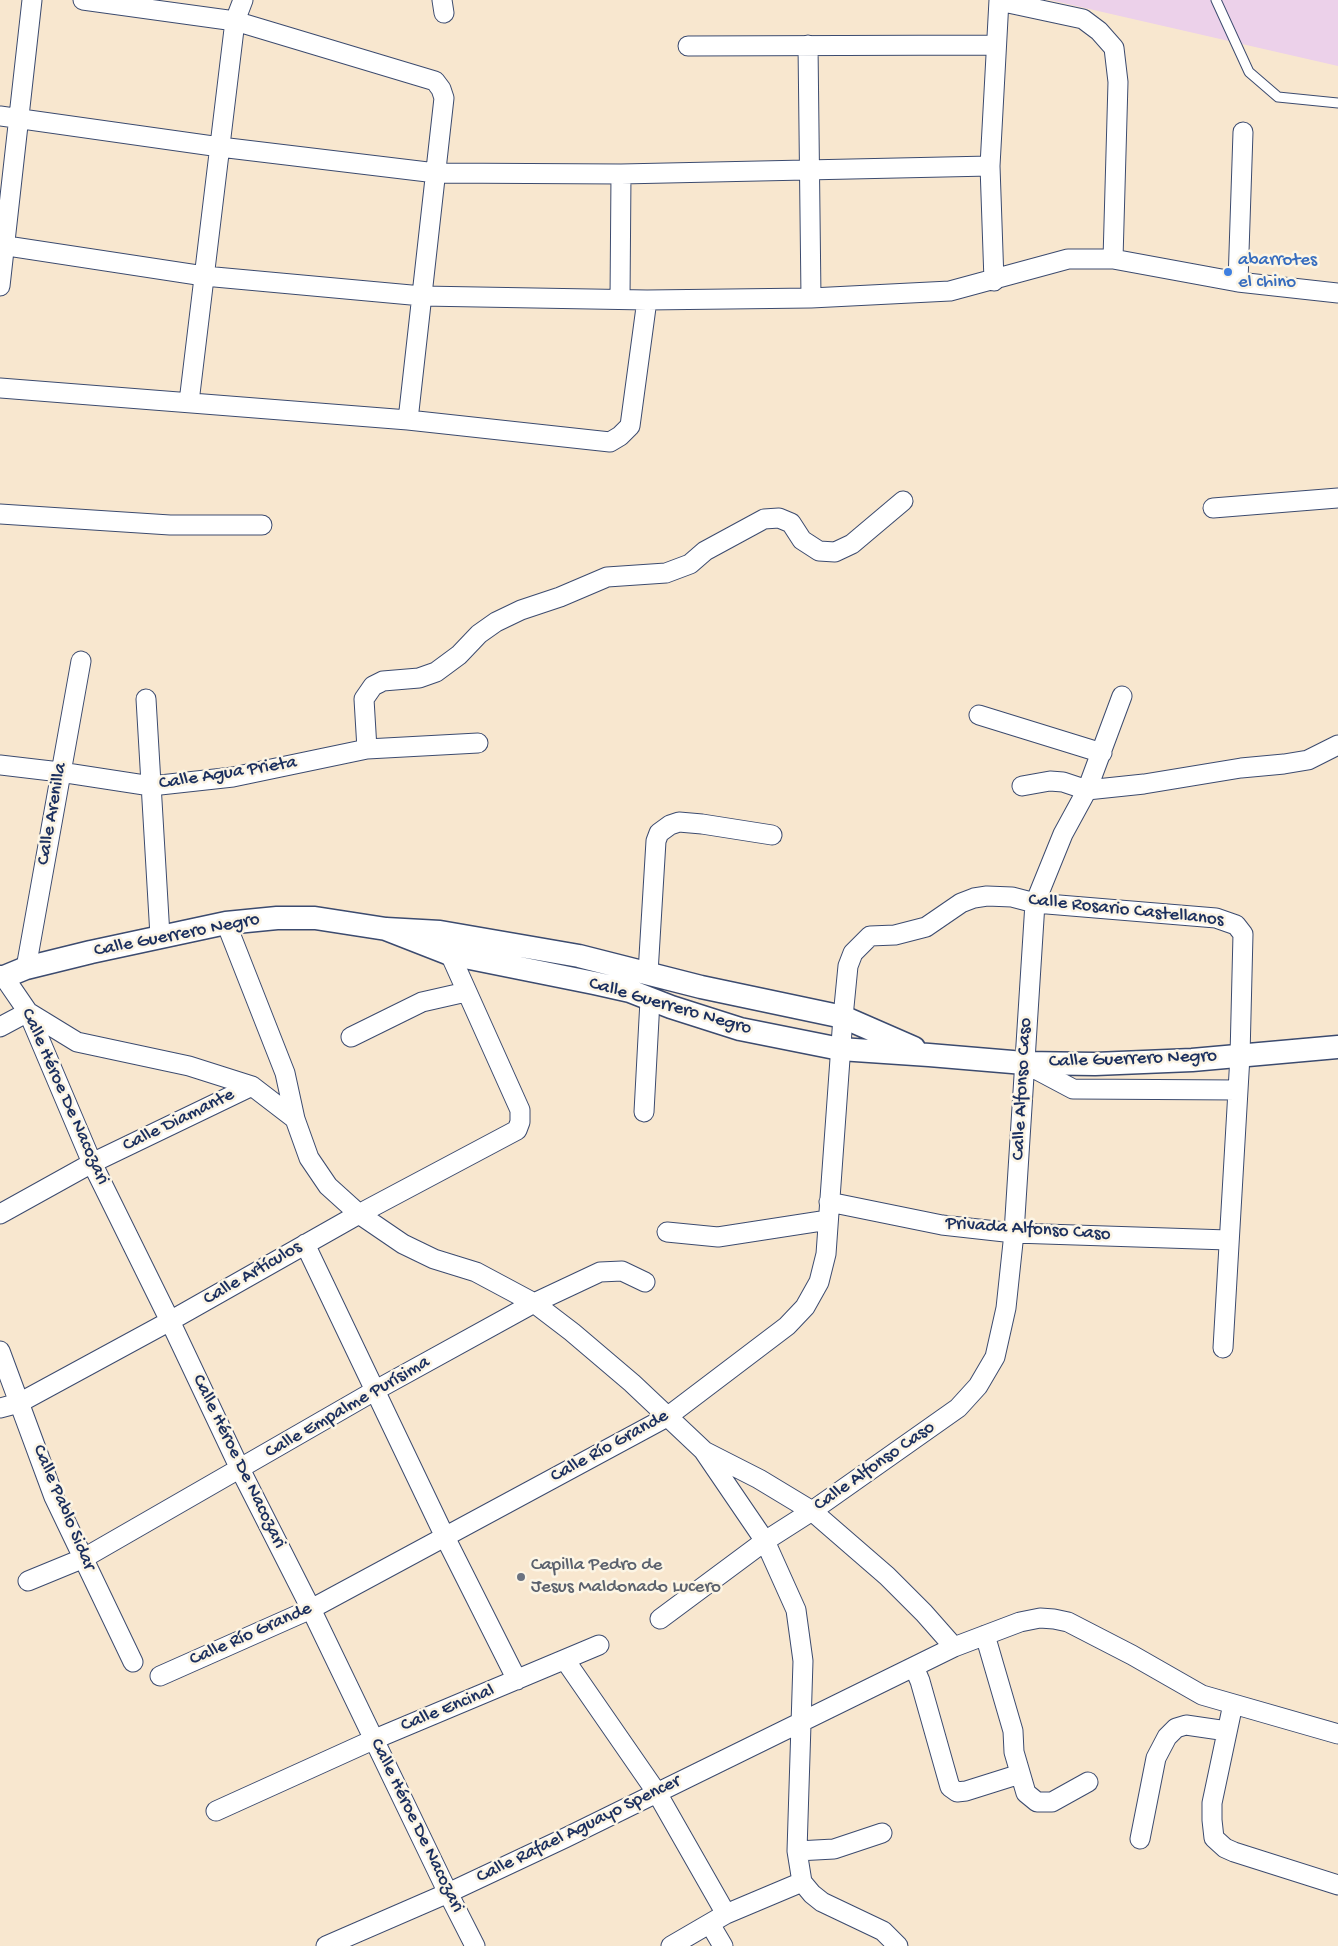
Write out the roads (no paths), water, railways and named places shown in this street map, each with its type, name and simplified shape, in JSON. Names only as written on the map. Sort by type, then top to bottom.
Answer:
[{"type":"street","points":[[0,286],[2,246],[19,119],[32,0]]},
{"type":"street","points":[[83,0],[236,21],[435,81],[441,89],[444,98],[408,420]]},
{"type":"street","points":[[189,402],[236,21],[242,0]]},
{"type":"street","points":[[994,280],[990,166],[999,0],[1083,19],[1099,31],[1114,48],[1118,82],[1113,258]]},
{"type":"street","points":[[808,45],[811,298]]},
{"type":"street","points":[[688,46],[996,45]]},
{"type":"street","points":[[0,116],[220,147],[436,173],[621,174],[990,166]]},
{"type":"street","points":[[1238,282],[1243,132]]},
{"type":"street","points":[[620,299],[621,174]]},
{"type":"street","points":[[2,246],[204,276],[422,296],[647,300],[811,298],[950,291],[1068,259],[1113,258],[1238,282],[1338,293]]},
{"type":"street","points":[[0,388],[408,420],[610,442],[620,436],[630,426],[647,300]]},
{"type":"street","points":[[1213,508],[1338,498]]},
{"type":"street","points":[[367,749],[364,698],[373,686],[383,681],[419,678],[436,672],[460,655],[479,634],[496,622],[521,610],[560,597],[607,577],[666,573],[690,564],[705,550],[764,519],[779,518],[791,523],[802,540],[819,551],[835,552],[852,544],[903,501]]},
{"type":"street","points":[[0,514],[170,525],[262,525]]},
{"type":"street","name":"Calle Arenilla","points":[[26,968],[81,661]]},
{"type":"street","name":"Calle Alfonso Caso","points":[[660,1619],[765,1541],[812,1511],[958,1408],[978,1386],[995,1357],[1006,1308],[1014,1233],[1035,903],[1064,834],[1088,790],[1122,696]]},
{"type":"street","points":[[146,699],[160,936]]},
{"type":"street","points":[[979,715],[1102,753]]},
{"type":"street","name":"Calle Agua Prieta","points":[[0,765],[151,786],[233,777],[367,749],[478,743]]},
{"type":"street","points":[[1022,786],[1050,780],[1088,790],[1144,784],[1241,768],[1308,760],[1338,745]]},
{"type":"street","points":[[648,973],[656,841],[659,832],[670,825],[680,822],[772,835]]},
{"type":"street","name":"Calle Rosario Castellanos","points":[[840,1049],[848,966],[853,953],[870,936],[895,935],[926,926],[974,898],[987,896],[1012,897],[1035,903],[1216,918],[1236,925],[1243,934],[1244,948],[1240,1056],[1223,1348]]},
{"type":"street","name":"Calle Guerrero Negro","points":[[2,977],[26,968],[160,936],[226,923],[277,918],[315,918],[386,929],[440,932],[579,956],[701,987],[843,1017],[929,1055]]},
{"type":"street","points":[[226,923],[285,1073],[295,1118],[309,1158],[328,1186],[359,1214],[403,1244],[434,1259],[476,1272],[534,1303],[572,1332],[624,1376],[703,1450],[765,1541],[796,1610],[803,1660],[797,1852],[802,1882],[822,1902],[883,1931],[898,1946]]},
{"type":"street","name":"Calle Guerrero Negro","points":[[386,929],[450,954],[630,991],[650,1000],[740,1029],[840,1049],[1024,1063],[1095,1064],[1240,1056],[1338,1047]]},
{"type":"street","points":[[351,1037],[422,1002],[466,992],[450,954]]},
{"type":"street","name":"Calle Héroe De Nacozari","points":[[2,977],[28,1012],[92,1163],[240,1469],[311,1609],[475,1946]]},
{"type":"street","name":"Calle Artículos","points":[[0,1408],[19,1403],[170,1321],[359,1214],[517,1130],[520,1122],[520,1110],[466,992]]},
{"type":"street","points":[[644,1112],[650,1000]]},
{"type":"street","points":[[0,1027],[28,1012],[77,1042],[189,1066],[252,1086],[295,1118]]},
{"type":"street","name":"Calle Río Grande","points":[[160,1676],[311,1609],[667,1418],[779,1333],[805,1307],[822,1273],[826,1254],[840,1049]]},
{"type":"street","points":[[1024,1063],[1073,1089],[1238,1090]]},
{"type":"street","name":"Calle Diamante","points":[[0,1214],[92,1163],[252,1086]]},
{"type":"street","points":[[667,1232],[718,1237],[828,1211]]},
{"type":"street","name":"Privada Alfonso Caso","points":[[828,1211],[1014,1233],[1228,1240]]},
{"type":"street","points":[[306,1244],[445,1538],[517,1680]]},
{"type":"street","name":"Calle Empalme Purísima","points":[[28,1581],[84,1558],[376,1390],[534,1303],[600,1272],[622,1271],[645,1282]]},
{"type":"street","name":"Calle Pablo Sidar","points":[[0,1351],[54,1496],[133,1662]]},
{"type":"street","points":[[703,1450],[759,1479],[812,1511],[887,1576],[924,1613],[954,1648]]},
{"type":"street","name":"Calle Rafael Aguayo Spencer","points":[[326,1946],[448,1893],[954,1648],[1020,1622],[1040,1618],[1068,1622],[1132,1655],[1202,1695],[1338,1734]]},
{"type":"street","points":[[985,1635],[1013,1731],[1014,1752],[1026,1793],[1037,1802],[1052,1802],[1088,1782]]},
{"type":"street","name":"Calle Encinal","points":[[216,1811],[374,1739],[599,1645]]},
{"type":"street","points":[[565,1660],[656,1793],[726,1914]]},
{"type":"street","points":[[914,1667],[920,1681],[950,1787],[957,1792],[966,1791],[1020,1774]]},
{"type":"street","points":[[1233,1704],[1212,1803],[1214,1838],[1224,1848],[1234,1852],[1338,1885]]},
{"type":"street","points":[[1140,1838],[1156,1758],[1167,1737],[1176,1728],[1186,1724],[1227,1731]]},
{"type":"street","points":[[797,1852],[834,1849],[882,1833]]},
{"type":"street","points":[[671,1946],[726,1914],[802,1882]]},
{"type":"street","points":[[710,1924],[723,1946]]},
{"type":"lane","points":[[1216,0],[1249,72],[1278,97],[1338,103]]},
{"type":"place","name":"abarrotes el chino","points":[[1228,272]]},
{"type":"place","name":"Capilla Pedro de Jesus Maldonado Lucero","points":[[521,1577]]}]
